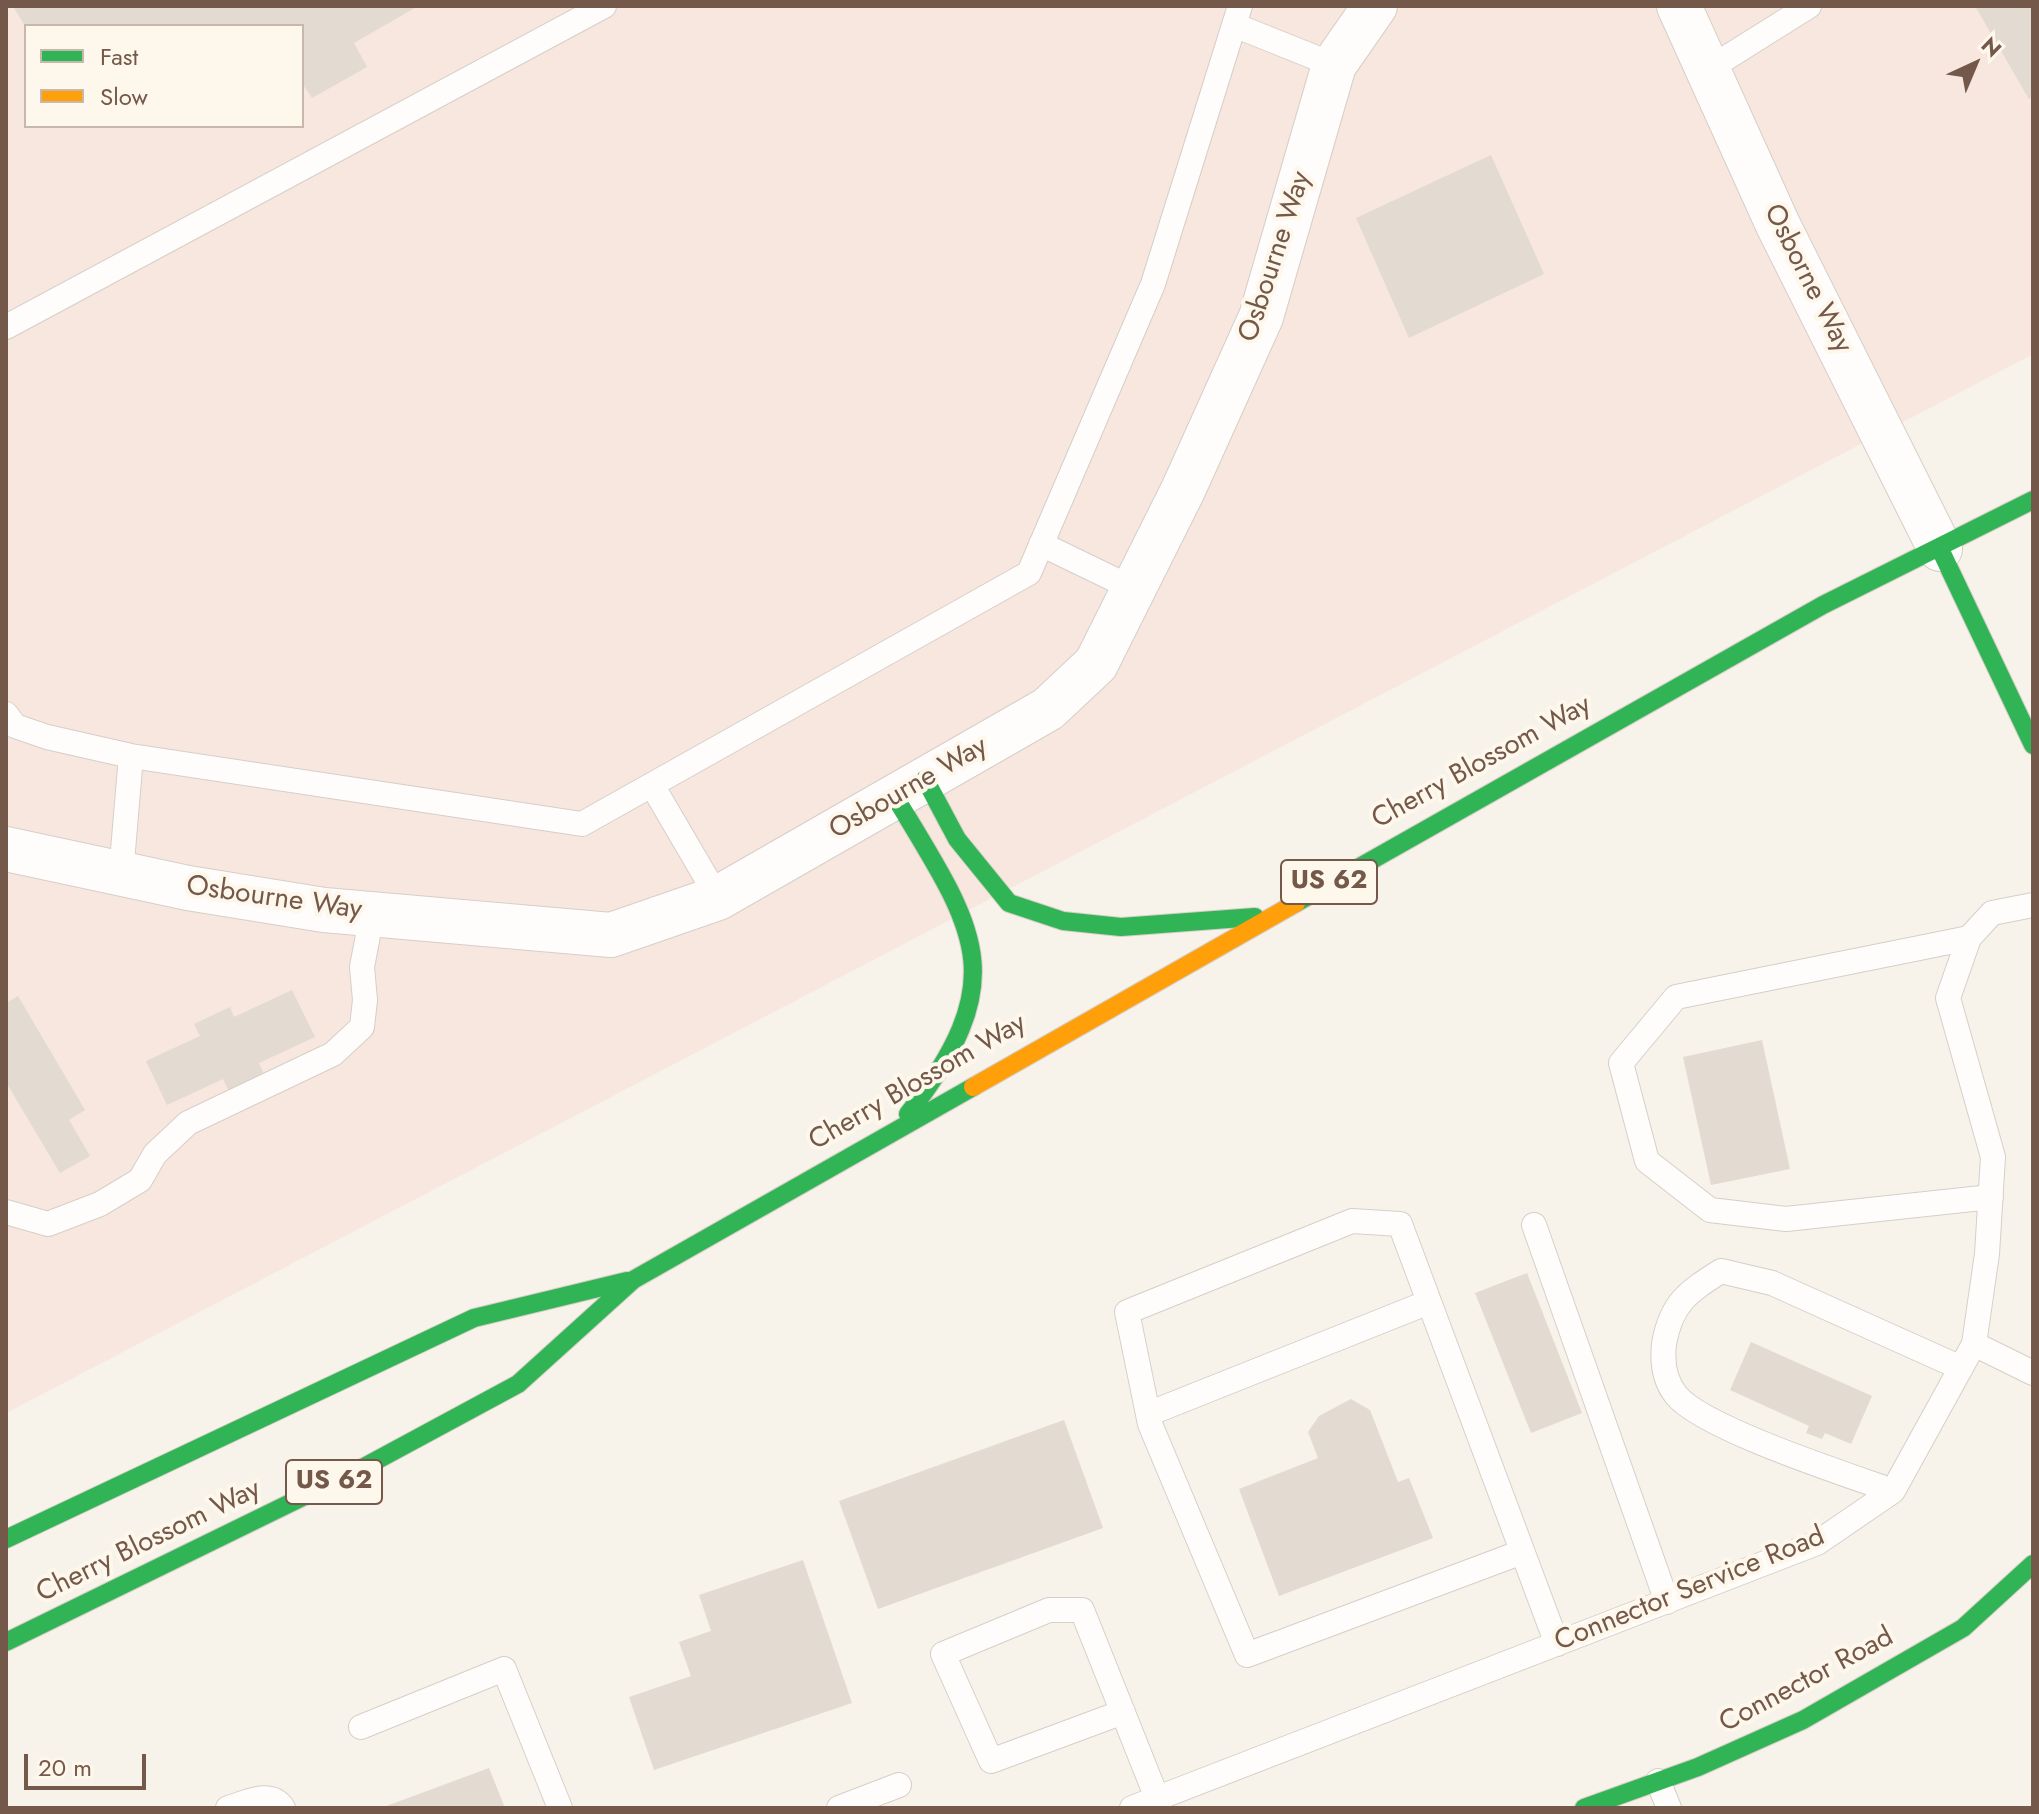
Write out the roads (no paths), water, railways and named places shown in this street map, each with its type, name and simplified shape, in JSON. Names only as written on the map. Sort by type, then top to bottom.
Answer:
[{"type":"main road","name":"Cherry Blossom Way","points":[[6,1642],[366,1466],[518,1384],[633,1280],[897,1127],[1823,605],[2033,500]]},
{"type":"main road","points":[[1940,549],[2033,745]]},
{"type":"main road","points":[[910,788],[1009,903],[1063,921],[1121,927],[1269,916]]},
{"type":"main road","points":[[897,1127],[934,1082],[962,1030],[975,977],[965,926],[910,788]]},
{"type":"main road","name":"Cherry Blossom Way","points":[[6,1539],[474,1318],[633,1280]]},
{"type":"main road","name":"Connector Road","points":[[1584,1808],[1658,1781],[1803,1720],[1963,1628],[2033,1564]]},
{"type":"street","name":"Osbourne Way","points":[[6,849],[121,874],[324,910],[611,935],[718,898],[1048,709],[1096,664],[1136,590],[1261,317],[1334,65],[1375,6]]},
{"type":"street","name":"Osborne Way","points":[[1679,6],[1778,225],[1940,549]]},
{"type":"lane","points":[[6,327],[604,6]]},
{"type":"lane","points":[[1707,70],[1809,6]]},
{"type":"lane","points":[[6,714],[15,726],[47,737],[131,756],[582,824],[1029,573],[1153,284],[1237,16],[1334,65]]},
{"type":"lane","points":[[1041,544],[1136,590]]},
{"type":"lane","points":[[121,874],[131,756]]},
{"type":"lane","points":[[652,785],[718,898]]},
{"type":"lane","name":"Connector Service Road","points":[[1132,1808],[1817,1543],[1893,1491],[1974,1344],[1987,1254],[1993,1157],[1948,998],[1969,938],[1992,913],[2033,905]]},
{"type":"lane","points":[[6,1212],[48,1224],[100,1204],[140,1180],[155,1154],[188,1123],[333,1054],[362,1027],[365,1000],[362,967],[372,914]]},
{"type":"lane","points":[[1969,938],[1676,997],[1621,1063],[1647,1161],[1710,1210],[1786,1219],[1991,1197]]},
{"type":"lane","points":[[1522,1552],[1247,1655],[1148,1414],[1127,1312],[1352,1221],[1400,1224],[1557,1644]]},
{"type":"lane","points":[[1534,1225],[1667,1602]]},
{"type":"lane","points":[[1893,1491],[1722,1425],[1677,1396],[1661,1364],[1668,1319],[1688,1292],[1721,1271],[1772,1283],[1961,1368]]},
{"type":"lane","points":[[1148,1414],[1429,1302]]},
{"type":"lane","points":[[1974,1344],[2033,1373]]},
{"type":"lane","points":[[1123,1712],[991,1761],[943,1654],[1049,1610],[1082,1610],[1123,1712],[1157,1798]]},
{"type":"lane","points":[[361,1727],[504,1669],[560,1808]]},
{"type":"lane","points":[[1658,1781],[1669,1808]]},
{"type":"lane","points":[[839,1808],[899,1785]]},
{"type":"lane","points":[[228,1808],[267,1797],[283,1808]]}]
